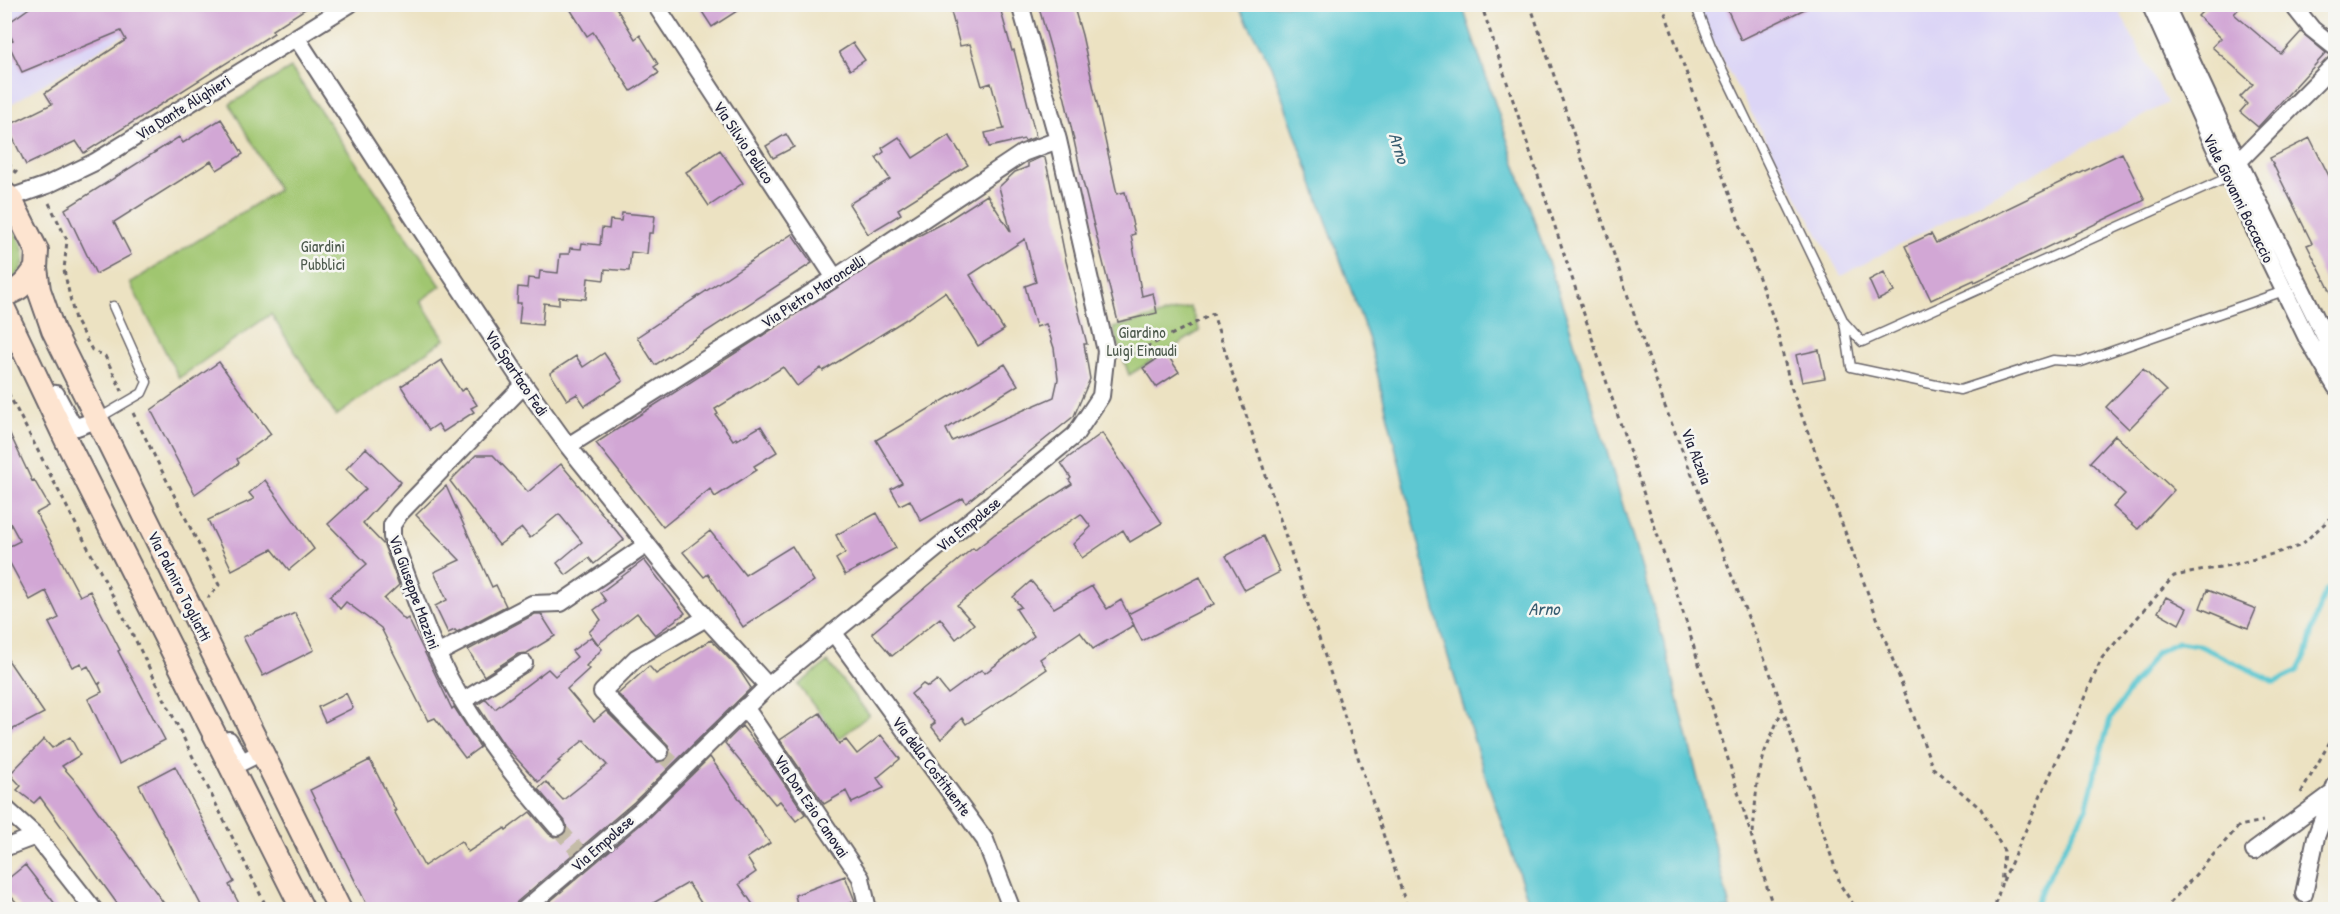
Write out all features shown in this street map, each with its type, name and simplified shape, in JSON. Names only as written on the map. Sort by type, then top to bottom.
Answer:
[{"type":"main road","name":"Via Palmiro Togliatti","points":[[7,195],[37,251],[36,268],[39,291],[53,330],[340,909]]},
{"type":"main road","points":[[4,295],[16,291],[27,282],[36,268]]},
{"type":"main road","points":[[4,309],[11,332],[45,393],[303,909]]},
{"type":"street","name":"Via Dante Alighieri","points":[[7,195],[41,187],[95,162],[350,4]]},
{"type":"street","name":"Via Silvio Pellico","points":[[655,4],[835,278]]},
{"type":"street","name":"Via Empolese","points":[[524,909],[582,855],[641,810],[677,769],[768,686],[1075,435],[1101,396],[1106,351],[1058,140],[1020,4]]},
{"type":"street","name":"Viale Giovanni Boccaccio","points":[[2150,4],[2284,291],[2307,338],[2336,387]]},
{"type":"street","name":"Viale Giovanni Boccaccio","points":[[2165,4],[2336,359]]},
{"type":"street","points":[[2295,5],[2312,29],[2336,48]]},
{"type":"street","name":"Via Spartaco Fedi","points":[[296,37],[524,385],[568,446],[706,618],[768,686]]},
{"type":"street","points":[[2240,161],[2336,63]]},
{"type":"street","name":"Via Pietro Maroncelli","points":[[568,446],[835,278],[1023,153],[1058,140]]},
{"type":"street","name":"Via Giuseppe Mazzini","points":[[524,385],[400,513],[392,525],[392,537],[437,654],[463,701],[503,762],[557,827]]},
{"type":"street","points":[[45,393],[56,394],[71,422],[77,427],[96,420]]},
{"type":"street","points":[[437,654],[532,604],[561,603],[646,545]]},
{"type":"street","points":[[660,752],[602,692],[636,658],[706,618]]},
{"type":"street","name":"Via della Costituente","points":[[833,633],[985,840],[1012,909]]},
{"type":"street","points":[[463,701],[524,663]]},
{"type":"street","name":"Via Don Ezio Canovai","points":[[745,707],[861,878],[868,909]]},
{"type":"street","points":[[208,722],[218,722],[242,762],[262,752]]},
{"type":"street","points":[[2254,851],[2333,789]]},
{"type":"street","points":[[2304,894],[2316,837],[2333,789]]},
{"type":"street","points":[[4,807],[36,836],[94,909]]},
{"type":"street","points":[[4,848],[36,836]]},
{"type":"lane","points":[[1695,4],[1711,46],[1844,322],[1862,342],[2229,177]]},
{"type":"lane","points":[[1844,322],[1851,367],[1960,390],[2052,360],[2081,362],[2284,291]]},
{"type":"lane","points":[[96,420],[142,393],[147,382],[113,306]]},
{"type":"path","points":[[1481,4],[1674,585],[1774,909]]},
{"type":"path","name":"Via Alzaia","points":[[1530,4],[1664,404],[1782,710],[1841,886],[1857,909]]},
{"type":"path","points":[[1662,4],[1776,326],[1790,384],[1933,768],[1981,809],[1996,833],[2004,851],[2001,885]]},
{"type":"path","points":[[4,155],[12,169],[41,187],[67,240],[64,270],[75,320],[92,350],[105,356],[219,585],[208,598]]},
{"type":"path","points":[[1104,368],[1213,315],[1408,909]]},
{"type":"path","points":[[4,385],[133,635],[268,909]]},
{"type":"path","points":[[1994,909],[2001,885],[2102,658],[2174,576],[2241,563],[2300,546],[2336,513]]},
{"type":"path","points":[[1752,835],[1757,783],[1765,751],[1782,710]]},
{"type":"path","points":[[2300,795],[2336,731]]},
{"type":"path","points":[[2164,909],[2239,826],[2269,818]]},
{"type":"shaded area","points":[[5,5],[172,5],[5,108]]},
{"type":"shaded area","points":[[1692,5],[2116,5],[2167,103],[1841,276]]},
{"type":"green space","name":"Giardini Pubblici","points":[[291,68],[441,286],[420,301],[445,339],[336,416],[271,314],[179,378],[130,283],[278,190],[230,104]]},
{"type":"green space","points":[[4,213],[17,234],[24,256],[18,273],[5,282]]},
{"type":"green space","name":"Giardino Luigi Einaudi","points":[[1190,307],[1200,331],[1129,375],[1113,328]]},
{"type":"green space","points":[[828,662],[869,715],[839,739],[798,685]]},
{"type":"water","name":"Arno","points":[[1238,5],[1462,5],[1568,321],[1666,650],[1730,909],[1531,909],[1482,766],[1442,637],[1369,340],[1271,66]]},
{"type":"building","points":[[35,4],[313,4],[272,30],[274,33],[84,153],[76,141],[26,165],[7,126],[52,104],[45,93],[126,40],[121,31],[22,72],[8,43],[13,40],[4,26]]},
{"type":"building","points":[[567,4],[614,4],[635,39],[640,35],[658,64],[654,67],[659,73],[631,91],[593,32],[587,36]]},
{"type":"building","points":[[697,4],[748,4],[712,27]]},
{"type":"building","points":[[949,4],[999,4],[1012,51],[1014,50],[1036,137],[989,147],[985,133],[1004,129],[991,83],[982,86],[970,44],[960,46]]},
{"type":"building","points":[[1050,4],[1073,4],[1117,194],[1125,192],[1135,234],[1131,235],[1142,296],[1153,293],[1157,313],[1118,322],[1065,99],[1039,8]]},
{"type":"building","points":[[1725,4],[1815,4],[1741,40]]},
{"type":"building","points":[[2210,4],[2243,4],[2234,14],[2281,54],[2301,32],[2326,53],[2258,127],[2240,112],[2247,104],[2240,97],[2253,84],[2212,47],[2221,38],[2198,16]]},
{"type":"building","points":[[853,43],[865,60],[850,70],[839,52]]},
{"type":"building","points":[[221,119],[243,154],[217,170],[211,161],[114,222],[131,255],[96,274],[65,209],[179,137],[183,143]]},
{"type":"building","points":[[786,134],[794,147],[773,158],[766,146]]},
{"type":"building","points":[[949,135],[968,165],[898,209],[901,214],[868,234],[849,204],[890,179],[876,158],[884,152],[882,148],[899,137],[913,158]]},
{"type":"building","points":[[2310,138],[2336,190],[2336,302],[2307,245],[2312,243],[2270,158]]},
{"type":"building","points":[[720,150],[743,183],[709,206],[686,172]]},
{"type":"building","points":[[2122,153],[2145,200],[1975,282],[1974,280],[1931,300],[1905,246],[1931,234],[1936,243]]},
{"type":"building","points":[[1041,157],[1045,158],[1066,261],[1087,344],[1084,344],[1090,379],[1074,416],[966,503],[963,498],[921,521],[910,500],[900,505],[891,489],[902,483],[876,440],[1005,364],[1018,385],[946,429],[952,441],[1054,397],[1058,379],[1054,348],[1046,324],[1036,327],[1025,286],[1036,282],[1025,239],[970,275],[1004,330],[978,346],[945,292],[823,371],[821,368],[797,386],[783,367],[715,409],[718,414],[716,415],[733,440],[761,426],[777,452],[754,466],[757,470],[715,497],[710,489],[663,527],[596,443],[909,241],[987,195],[1011,232],[999,187],[1015,172],[1028,167],[1028,163]]},
{"type":"building","points":[[622,213],[655,216],[653,233],[649,233],[647,254],[631,252],[629,271],[605,269],[604,280],[588,278],[586,299],[559,297],[559,305],[544,303],[542,325],[519,323],[521,303],[517,303],[518,287],[527,288],[528,278],[539,279],[540,271],[558,273],[560,254],[569,254],[570,248],[581,249],[582,243],[600,245],[602,228],[609,229],[610,220],[621,221]]},
{"type":"building","points":[[792,234],[812,263],[655,365],[637,337]]},
{"type":"building","points":[[1884,272],[1894,292],[1878,300],[1869,280]]},
{"type":"building","points":[[1819,350],[1825,378],[1802,382],[1796,355]]},
{"type":"building","points":[[604,353],[623,381],[585,406],[577,394],[567,400],[550,373],[576,356],[583,367]]},
{"type":"building","points":[[1166,353],[1179,372],[1156,387],[1143,368]]},
{"type":"building","points":[[441,360],[461,391],[466,388],[477,405],[471,408],[474,412],[443,432],[438,424],[429,430],[401,386]]},
{"type":"building","points":[[219,362],[271,434],[237,459],[239,463],[195,494],[151,410]]},
{"type":"building","points":[[2143,369],[2166,391],[2129,429],[2106,407]]},
{"type":"building","points":[[4,421],[32,481],[34,480],[49,506],[36,513],[80,596],[90,591],[120,650],[118,651],[165,740],[119,764],[88,699],[102,692],[99,685],[101,682],[98,684],[88,666],[83,669],[81,663],[72,667],[49,623],[59,618],[46,591],[30,600],[4,552],[4,549],[20,541],[4,512]]},
{"type":"building","points":[[1102,433],[1162,523],[1130,542],[1123,530],[1082,558],[1073,544],[1091,527],[1081,514],[1032,547],[957,605],[974,624],[956,639],[940,618],[892,656],[872,633],[973,548],[975,550],[995,534],[1072,484],[1069,480],[1071,478],[1061,463]]},
{"type":"building","points":[[2115,435],[2174,490],[2138,529],[2113,507],[2125,494],[2090,462]]},
{"type":"building","points":[[366,448],[401,482],[363,523],[384,545],[399,585],[384,599],[405,620],[408,618],[452,709],[454,707],[480,747],[465,758],[435,718],[428,721],[381,628],[346,602],[340,609],[330,596],[367,564],[328,524],[366,489],[346,469]]},
{"type":"building","points":[[476,455],[493,455],[528,492],[561,464],[624,540],[594,564],[589,558],[566,575],[557,563],[582,542],[559,514],[530,538],[522,528],[499,545],[450,481]]},
{"type":"building","points":[[265,480],[314,549],[289,570],[272,549],[232,570],[208,520],[254,499],[249,493]]},
{"type":"building","points":[[446,486],[492,587],[496,585],[506,606],[457,632],[455,630],[448,633],[435,606],[447,600],[434,572],[460,560],[416,515]]},
{"type":"building","points":[[877,513],[896,548],[845,575],[836,559],[845,553],[836,535]]},
{"type":"building","points":[[710,531],[745,575],[792,546],[814,581],[743,627],[708,574],[704,577],[683,552]]},
{"type":"building","points":[[1263,536],[1280,572],[1245,590],[1226,556]]},
{"type":"building","points":[[644,560],[685,613],[655,635],[637,613],[598,644],[589,632],[601,620],[594,610],[606,601],[600,593]]},
{"type":"building","points":[[1200,577],[1214,604],[1142,641],[1128,614]]},
{"type":"building","points":[[1031,581],[1054,608],[1092,586],[1107,609],[1121,600],[1134,625],[1093,649],[1080,632],[1040,659],[1047,669],[966,724],[962,718],[941,739],[931,726],[935,723],[911,694],[923,684],[928,687],[937,680],[948,694],[981,670],[985,673],[1034,636],[1016,609],[1021,607],[1013,597]]},
{"type":"building","points":[[2207,590],[2256,609],[2248,628],[2200,608]]},
{"type":"building","points":[[2166,597],[2187,608],[2179,624],[2158,612]]},
{"type":"building","points":[[295,613],[314,650],[263,676],[243,637]]},
{"type":"building","points":[[535,614],[541,614],[555,636],[527,653],[518,654],[484,676],[468,650]]},
{"type":"building","points":[[591,637],[602,649],[586,666],[589,669],[567,689],[594,721],[606,711],[657,762],[668,759],[670,750],[668,745],[618,694],[649,666],[656,674],[711,640],[738,668],[751,688],[634,802],[517,902],[514,909],[369,909],[310,790],[370,760],[424,866],[461,841],[468,852],[505,828],[506,830],[530,812],[549,834],[554,837],[563,835],[567,830],[565,821],[538,789],[546,782],[563,800],[607,765],[584,740],[558,761],[560,762],[538,782],[504,745],[477,705],[486,699],[495,709],[548,669],[555,676],[577,657],[572,651]]},
{"type":"building","points":[[4,654],[44,713],[4,734]]},
{"type":"building","points":[[346,693],[353,708],[325,722],[318,707]]},
{"type":"building","points":[[820,713],[839,744],[846,740],[857,754],[881,735],[900,759],[877,778],[884,788],[852,803],[846,791],[824,804],[780,740]]},
{"type":"building","points":[[742,726],[805,814],[796,821],[780,801],[775,804],[725,743]]},
{"type":"building","points":[[70,737],[80,755],[62,766],[79,785],[168,909],[121,909],[40,797],[34,803],[17,790],[21,786],[10,774],[44,739],[52,748]]},
{"type":"building","points":[[710,757],[770,843],[747,858],[756,872],[739,884],[756,909],[705,909],[688,883],[643,909],[541,909],[648,818]]},
{"type":"building","points":[[175,766],[234,882],[229,885],[242,909],[203,909],[139,785]]},
{"type":"building","points":[[25,865],[59,909],[22,909],[4,888],[4,882]]},
{"type":"building","points":[[845,876],[855,901],[833,909],[798,909],[795,895]]},
{"type":"waterway","points":[[2034,910],[2043,886],[2086,809],[2109,722],[2157,652],[2178,642],[2198,645],[2275,682],[2297,672],[2307,652],[2315,618],[2326,591],[2336,582]]},
{"type":"tunnel","points":[[660,752],[675,766]]},
{"type":"tunnel","points":[[557,827],[579,852]]}]
